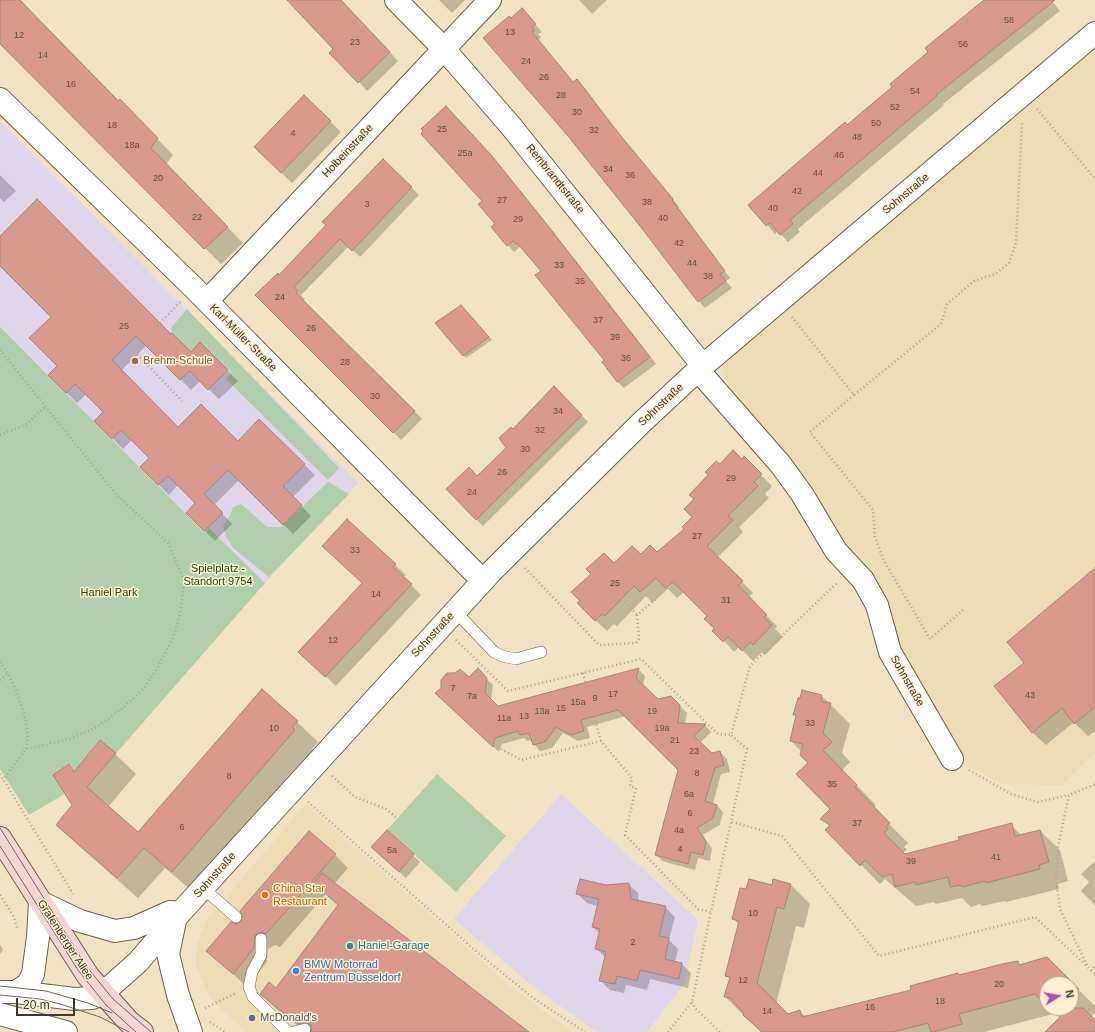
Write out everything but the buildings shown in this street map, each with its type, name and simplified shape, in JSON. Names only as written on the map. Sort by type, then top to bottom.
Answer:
[{"type":"main road","name":"Grafenberger Allee","points":[[0,838],[72,954],[103,993],[129,1022],[142,1032]]},
{"type":"street","name":"Rembrandtstraße","points":[[396,0],[444,49],[570,197],[701,368]]},
{"type":"street","name":"Holbeinstraße","points":[[200,295],[444,49],[490,0]]},
{"type":"street","name":"Sohnstraße","points":[[103,993],[138,962],[317,762],[483,581],[641,423],[701,368],[1095,33]]},
{"type":"street","name":"Karl-Müller-Straße","points":[[0,99],[200,295],[483,581]]},
{"type":"street","name":"Sohnstraße","points":[[701,368],[780,465],[802,494],[836,551],[862,580],[877,605],[890,652],[952,759]]},
{"type":"street","points":[[8,992],[28,984],[33,974],[38,938],[40,902],[80,921],[115,931],[134,928],[165,913],[178,916],[168,954],[178,995],[191,1032]]},
{"type":"street","points":[[8,992],[75,999],[92,998],[103,993]]},
{"type":"street","points":[[0,1014],[66,1032]]},
{"type":"lane","points":[[448,619],[494,652],[502,656],[516,658],[541,652]]},
{"type":"lane","points":[[203,888],[236,917]]},
{"type":"lane","points":[[261,939],[262,955],[252,972],[249,987],[253,997],[288,1032]]},
{"type":"lane","points":[[294,1032],[305,1029]]},
{"type":"path","points":[[1024,93],[1095,179]]},
{"type":"path","points":[[964,609],[930,639],[883,559],[875,537],[873,510],[810,432],[941,324],[947,304],[974,281],[995,274],[1009,263],[1016,243],[1024,93]]},
{"type":"path","points":[[182,401],[134,351],[200,295]]},
{"type":"path","points":[[780,301],[854,395]]},
{"type":"path","points":[[0,350],[115,493],[168,543],[184,580],[181,609],[174,636],[158,667],[144,688],[124,707],[97,727],[70,739],[26,749]]},
{"type":"path","points":[[0,435],[27,424],[45,407]]},
{"type":"path","points":[[510,553],[599,645],[636,643],[638,638],[637,615],[625,602]]},
{"type":"path","points":[[731,735],[750,666],[852,568]]},
{"type":"path","points":[[184,580],[195,583]]},
{"type":"path","points":[[637,615],[657,598]]},
{"type":"path","points":[[448,619],[508,691],[642,659],[718,734],[731,735],[747,749],[692,1002],[668,1032]]},
{"type":"path","points":[[0,662],[8,673],[15,688],[27,726],[28,742],[26,749],[3,780]]},
{"type":"path","points":[[0,680],[8,673]]},
{"type":"path","points":[[583,673],[586,684]]},
{"type":"path","points":[[594,716],[601,741],[632,778],[630,786],[636,788],[625,835],[698,909],[711,912]]},
{"type":"path","points":[[501,749],[521,760],[601,741]]},
{"type":"path","points":[[952,759],[1011,794],[1038,802],[1069,795],[1095,784]]},
{"type":"path","points":[[317,762],[355,797],[386,810],[397,818]]},
{"type":"path","points":[[0,774],[77,900]]},
{"type":"path","points":[[293,789],[478,953],[533,998],[585,1032]]},
{"type":"path","points":[[1069,795],[1058,847],[1056,881],[1060,909],[1088,967]]},
{"type":"path","points":[[732,822],[782,836],[879,956],[1035,917],[1095,974]]},
{"type":"path","points":[[0,895],[14,917],[17,928]]},
{"type":"path","points":[[1091,971],[1095,965]]},
{"type":"path","points":[[203,1008],[249,987]]},
{"type":"path","points":[[692,1002],[720,1032]]},
{"type":"shaded area","points":[[1095,42],[1095,752],[1062,785],[1002,784],[960,762],[845,556],[728,386],[721,360]]},
{"type":"shaded area","name":"Brehm-Schule","points":[[0,121],[358,483],[265,583],[209,528],[204,532],[0,327]]},
{"type":"shaded area","points":[[561,794],[698,920],[684,984],[647,1032],[597,1032],[535,988],[454,919]]},
{"type":"shaded area","points":[[306,804],[509,985],[572,1032],[246,1032],[210,998],[196,965],[197,944],[207,919]]},
{"type":"green space","points":[[187,309],[339,468],[328,480],[226,379],[232,373],[201,342],[191,352],[172,333],[171,328]]},
{"type":"green space","name":"Haniel Park","points":[[0,327],[204,532],[209,528],[265,583],[98,774],[29,815],[0,769]]},
{"type":"green space","points":[[328,482],[349,494],[269,577],[233,548],[226,536],[223,525],[230,516],[233,507],[241,504],[267,527],[281,527]]},
{"type":"green space","points":[[437,774],[506,836],[456,892],[387,830]]},
{"type":"tram line","points":[[0,828],[86,966],[113,999],[151,1032]]},
{"type":"tram line","points":[[0,846],[78,970],[106,1005],[136,1032]]},
{"type":"tram line","points":[[0,986],[46,991],[88,1003],[112,1013]]},
{"type":"tram line","points":[[0,995],[40,999],[60,1004],[100,1017],[129,1032]]},
{"type":"place","name":"Brehm-Schule","points":[[135,361]]},
{"type":"place","name":"China Star Restaurant","points":[[265,895]]},
{"type":"place","name":"Haniel-Garage","points":[[350,946]]},
{"type":"place","name":"BMW Motorrad Zentrum Düsseldorf","points":[[296,971]]},
{"type":"place","name":"McDonald's","points":[[252,1018]]},
{"type":"park label","name":"Spielplatz - Standort 9754","points":[[218,575]]}]
